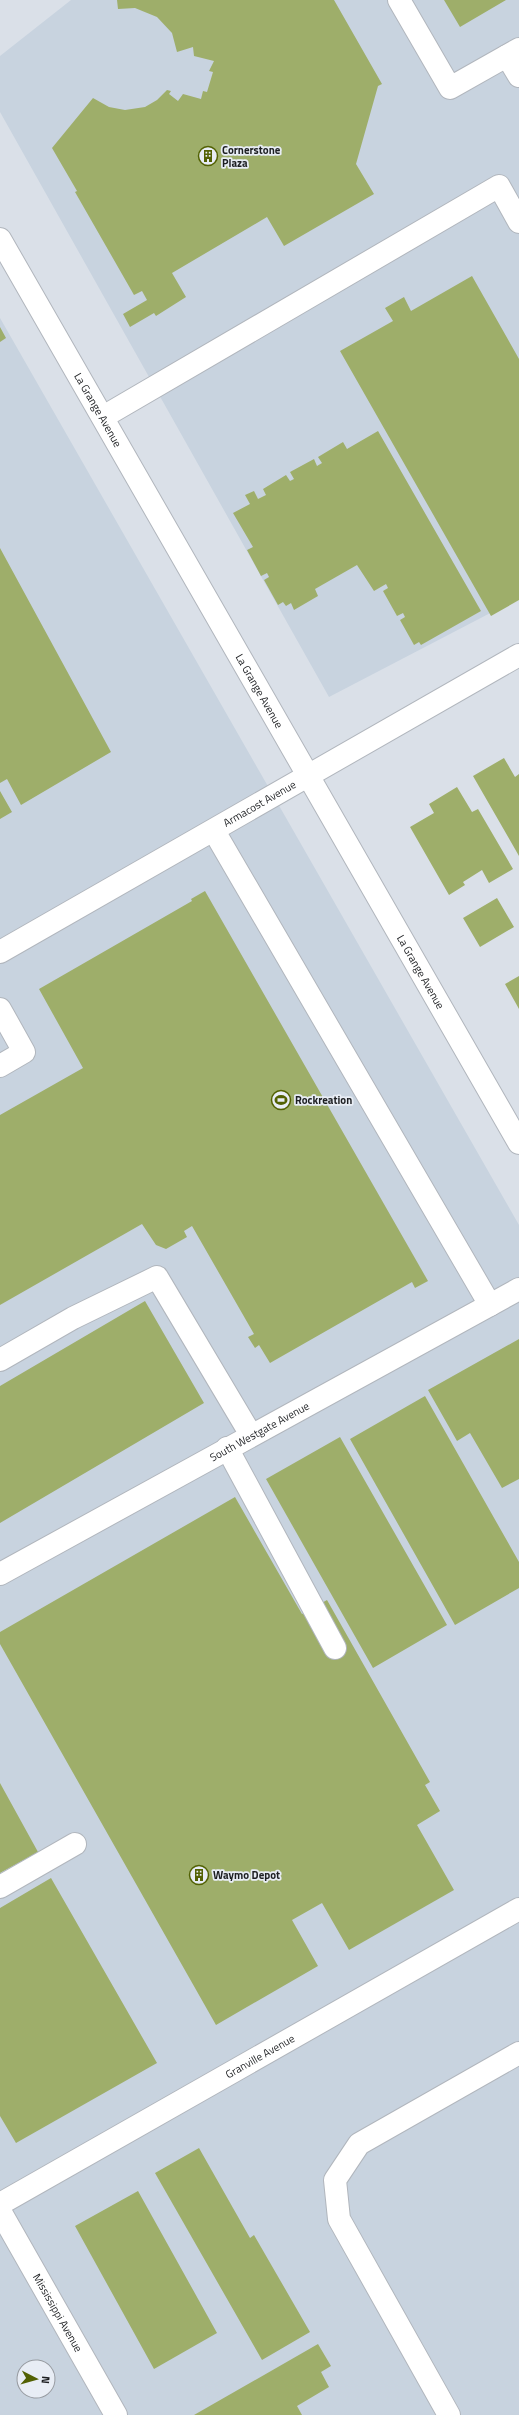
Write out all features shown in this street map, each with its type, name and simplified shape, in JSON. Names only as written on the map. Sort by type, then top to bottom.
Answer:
[{"type":"street","points":[[399,0],[450,88],[513,52],[519,76]]},
{"type":"street","points":[[103,417],[499,186],[519,222]]},
{"type":"street","name":"La Grange Avenue","points":[[0,239],[519,1142]]},
{"type":"street","name":"Armacost Avenue","points":[[0,952],[214,831],[519,655]]},
{"type":"street","points":[[214,831],[490,1305]]},
{"type":"street","points":[[0,1009],[24,1052],[0,1066]]},
{"type":"street","points":[[0,1360],[73,1318],[157,1277],[251,1434]]},
{"type":"street","name":"South Westgate Avenue","points":[[0,1574],[251,1434],[519,1289]]},
{"type":"street","points":[[227,1448],[335,1648]]},
{"type":"street","points":[[0,1887],[75,1844]]},
{"type":"street","name":"Granville Avenue","points":[[0,2204],[519,1909]]},
{"type":"street","points":[[449,2415],[339,2219],[335,2180],[359,2144],[519,2053]]},
{"type":"street","name":"Mississippi Avenue","points":[[0,2211],[116,2415]]},
{"type":"shaded area","points":[[71,0],[519,0],[519,598],[329,697],[0,112],[0,56]]},
{"type":"shaded area","points":[[0,318],[519,1225],[519,2415],[0,2415]]},
{"type":"building","name":"Cornerstone Plaza","points":[[117,0],[334,0],[382,84],[378,86],[356,164],[374,194],[284,246],[267,217],[172,273],[186,297],[156,316],[154,313],[130,327],[123,314],[147,300],[142,291],[134,295],[75,192],[77,191],[52,148],[93,98],[109,107],[125,110],[145,107],[157,100],[167,90],[171,91],[169,94],[178,101],[183,94],[201,99],[203,91],[207,92],[213,72],[209,71],[214,61],[194,56],[193,47],[177,52],[172,33],[157,17],[135,8],[118,9]]},
{"type":"building","points":[[444,0],[506,0],[460,27]]},
{"type":"building","points":[[472,276],[519,359],[519,600],[491,616],[340,351],[393,321],[385,308],[404,297],[411,311]]},
{"type":"building","points":[[0,327],[6,338],[0,342]]},
{"type":"building","points":[[378,431],[481,611],[421,645],[419,642],[414,645],[400,620],[405,617],[403,613],[397,616],[383,591],[388,588],[386,584],[374,591],[357,565],[315,589],[318,596],[294,610],[291,603],[286,606],[283,602],[278,605],[264,580],[269,577],[267,573],[261,576],[247,550],[253,547],[233,513],[250,504],[245,495],[254,491],[258,499],[266,495],[263,489],[286,475],[290,481],[294,479],[290,472],[314,459],[317,466],[322,463],[318,457],[343,442],[347,449]]},
{"type":"building","points":[[0,548],[111,752],[21,805],[7,779],[0,783]]},
{"type":"building","points":[[504,758],[515,777],[519,774],[519,856],[473,776]]},
{"type":"building","points":[[457,787],[472,812],[478,809],[513,869],[489,883],[482,870],[463,882],[465,885],[449,895],[410,827],[434,813],[429,804]]},
{"type":"building","points":[[0,791],[12,812],[0,819]]},
{"type":"building","points":[[205,891],[428,1281],[415,1288],[412,1282],[270,1363],[259,1345],[255,1348],[248,1337],[254,1334],[192,1226],[184,1231],[187,1237],[166,1249],[156,1245],[142,1224],[0,1305],[0,1115],[83,1068],[39,989],[192,901],[191,899]]},
{"type":"building","points":[[497,898],[514,927],[480,947],[463,918]]},
{"type":"building","points":[[519,976],[519,1009],[505,984]]},
{"type":"building","points":[[145,1301],[204,1403],[0,1523],[0,1386]]},
{"type":"building","points":[[519,1339],[519,1479],[502,1488],[470,1433],[457,1441],[428,1390]]},
{"type":"building","points":[[425,1396],[519,1562],[519,1588],[455,1625],[350,1439]]},
{"type":"building","points":[[340,1437],[447,1625],[373,1668],[266,1479]]},
{"type":"building","points":[[235,1497],[302,1614],[327,1600],[430,1782],[425,1785],[440,1811],[417,1825],[454,1890],[349,1950],[322,1903],[292,1920],[318,1966],[216,2025],[0,1644],[0,1632]]},
{"type":"building","points":[[0,1783],[38,1852],[0,1873]]},
{"type":"building","points":[[51,1878],[157,2063],[16,2143],[0,2116],[0,1908]]},
{"type":"building","points":[[199,2148],[250,2238],[254,2235],[310,2332],[262,2360],[155,2173]]},
{"type":"building","points":[[138,2191],[217,2333],[154,2369],[75,2226]]},
{"type":"building","points":[[318,2344],[331,2366],[321,2372],[329,2387],[297,2406],[302,2415],[194,2415]]},
{"type":"place","name":"Cornerstone Plaza","points":[[208,156]]},
{"type":"place","name":"Rockreation","points":[[281,1100]]},
{"type":"place","name":"Waymo Depot","points":[[199,1875]]}]
